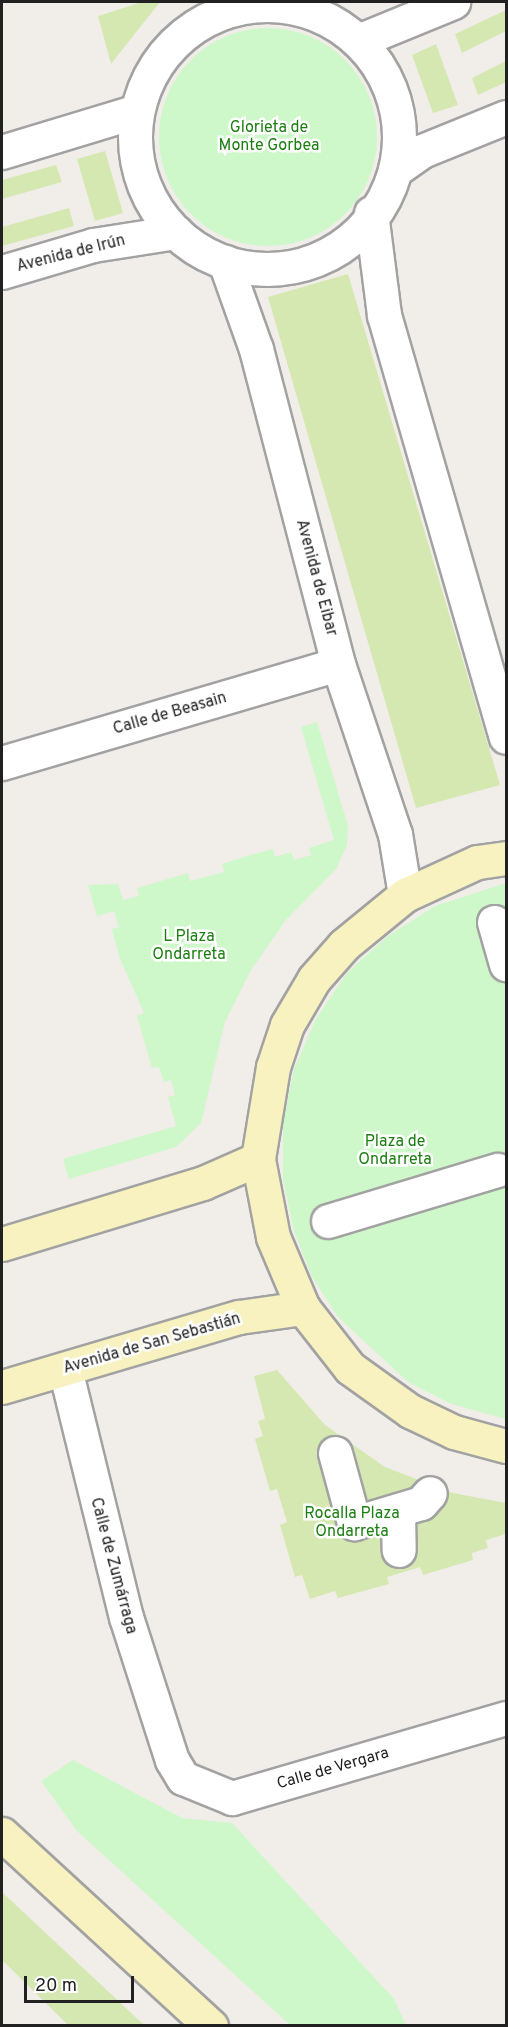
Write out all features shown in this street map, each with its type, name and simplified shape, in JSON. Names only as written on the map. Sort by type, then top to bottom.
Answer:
[{"type":"street","points":[[358,40],[453,2]]},
{"type":"street","points":[[235,5],[261,5],[309,11],[358,40],[382,70],[396,105],[400,143],[395,170],[371,213],[343,246],[319,259],[268,269],[225,262],[176,232],[141,177],[137,111],[164,53],[196,25],[235,5]]},
{"type":"street","points":[[2,152],[137,111]]},
{"type":"street","points":[[395,170],[422,151],[507,117]]},
{"type":"street","points":[[371,213],[384,315],[507,737]]},
{"type":"street","name":"Avenida de Irún","points":[[2,272],[93,245],[176,232]]},
{"type":"street","name":"Avenida de Eibar","points":[[225,262],[256,349],[339,664],[394,834],[405,895]]},
{"type":"street","name":"Calle de Beasain","points":[[2,763],[339,664]]},
{"type":"street","points":[[507,858],[477,862],[405,895],[344,945],[314,979],[287,1025],[262,1115],[258,1159],[273,1237],[303,1308],[350,1368],[376,1391],[454,1432],[507,1446]]},
{"type":"street","points":[[494,922],[507,964]]},
{"type":"street","points":[[2,1244],[203,1183],[258,1159]]},
{"type":"street","points":[[328,1221],[497,1170]]},
{"type":"street","name":"Avenida de San Sebastián","points":[[2,1387],[240,1317],[303,1308]]},
{"type":"street","name":"Calle de Zumárraga","points":[[65,1369],[126,1617],[172,1760]]},
{"type":"street","points":[[335,1453],[354,1523],[398,1511],[430,1493]]},
{"type":"street","points":[[398,1511],[399,1550]]},
{"type":"street","name":"Calle de Vergara","points":[[172,1760],[183,1778],[200,1789],[232,1798],[507,1718]]},
{"type":"street","points":[[2,1834],[211,2025]]},
{"type":"green space","points":[[142,2],[160,2],[111,64],[98,16]]},
{"type":"green space","points":[[506,10],[506,31],[462,53],[455,34]]},
{"type":"green space","name":"Glorieta de Monte Gorbea","points":[[268,28],[289,30],[310,36],[329,46],[345,60],[359,76],[369,95],[375,116],[377,137],[375,158],[369,179],[359,198],[345,214],[329,228],[310,238],[289,244],[268,246],[247,244],[226,238],[207,228],[191,214],[177,198],[167,179],[161,158],[159,137],[161,116],[167,95],[177,76],[191,60],[207,46],[226,36],[247,30]]},
{"type":"green space","points":[[436,44],[458,105],[433,113],[412,55]]},
{"type":"green space","points":[[506,61],[506,82],[478,95],[472,78]]},
{"type":"green space","points":[[105,151],[123,213],[95,221],[77,159]]},
{"type":"green space","points":[[56,165],[62,182],[2,199],[2,180]]},
{"type":"green space","points":[[69,208],[74,226],[2,246],[2,227]]},
{"type":"green space","points":[[348,274],[500,785],[416,808],[268,297]]},
{"type":"green space","name":"L Plaza Ondarreta","points":[[317,722],[348,826],[347,845],[336,869],[286,920],[251,970],[225,1022],[201,1123],[176,1147],[69,1179],[63,1159],[176,1126],[168,1097],[175,1095],[171,1080],[164,1082],[159,1067],[152,1068],[137,1016],[144,1013],[119,956],[112,929],[119,927],[114,911],[97,916],[88,885],[118,884],[123,900],[139,896],[137,888],[188,873],[190,881],[224,872],[222,864],[273,849],[275,857],[291,852],[294,860],[311,855],[309,848],[334,840],[301,727]]},
{"type":"green space","name":"Plaza de Ondarreta","points":[[506,883],[506,1419],[451,1404],[408,1382],[338,1317],[312,1277],[294,1231],[283,1179],[283,1124],[294,1069],[316,1019],[347,973],[388,936],[435,906]]},
{"type":"green space","name":"Rocalla Plaza Ondarreta","points":[[277,1370],[325,1425],[385,1467],[453,1493],[506,1503],[506,1534],[486,1540],[488,1548],[472,1553],[473,1560],[423,1575],[420,1567],[387,1577],[389,1584],[338,1598],[335,1591],[310,1599],[302,1575],[295,1577],[280,1525],[287,1522],[277,1489],[270,1491],[255,1439],[263,1436],[258,1421],[265,1419],[254,1376]]},
{"type":"green space","points":[[73,1760],[182,1818],[232,1823],[394,1999],[406,2025],[290,2025],[77,1831],[41,1781]]},
{"type":"green space","points":[[2,1892],[144,2025],[68,2025],[2,1960]]}]
